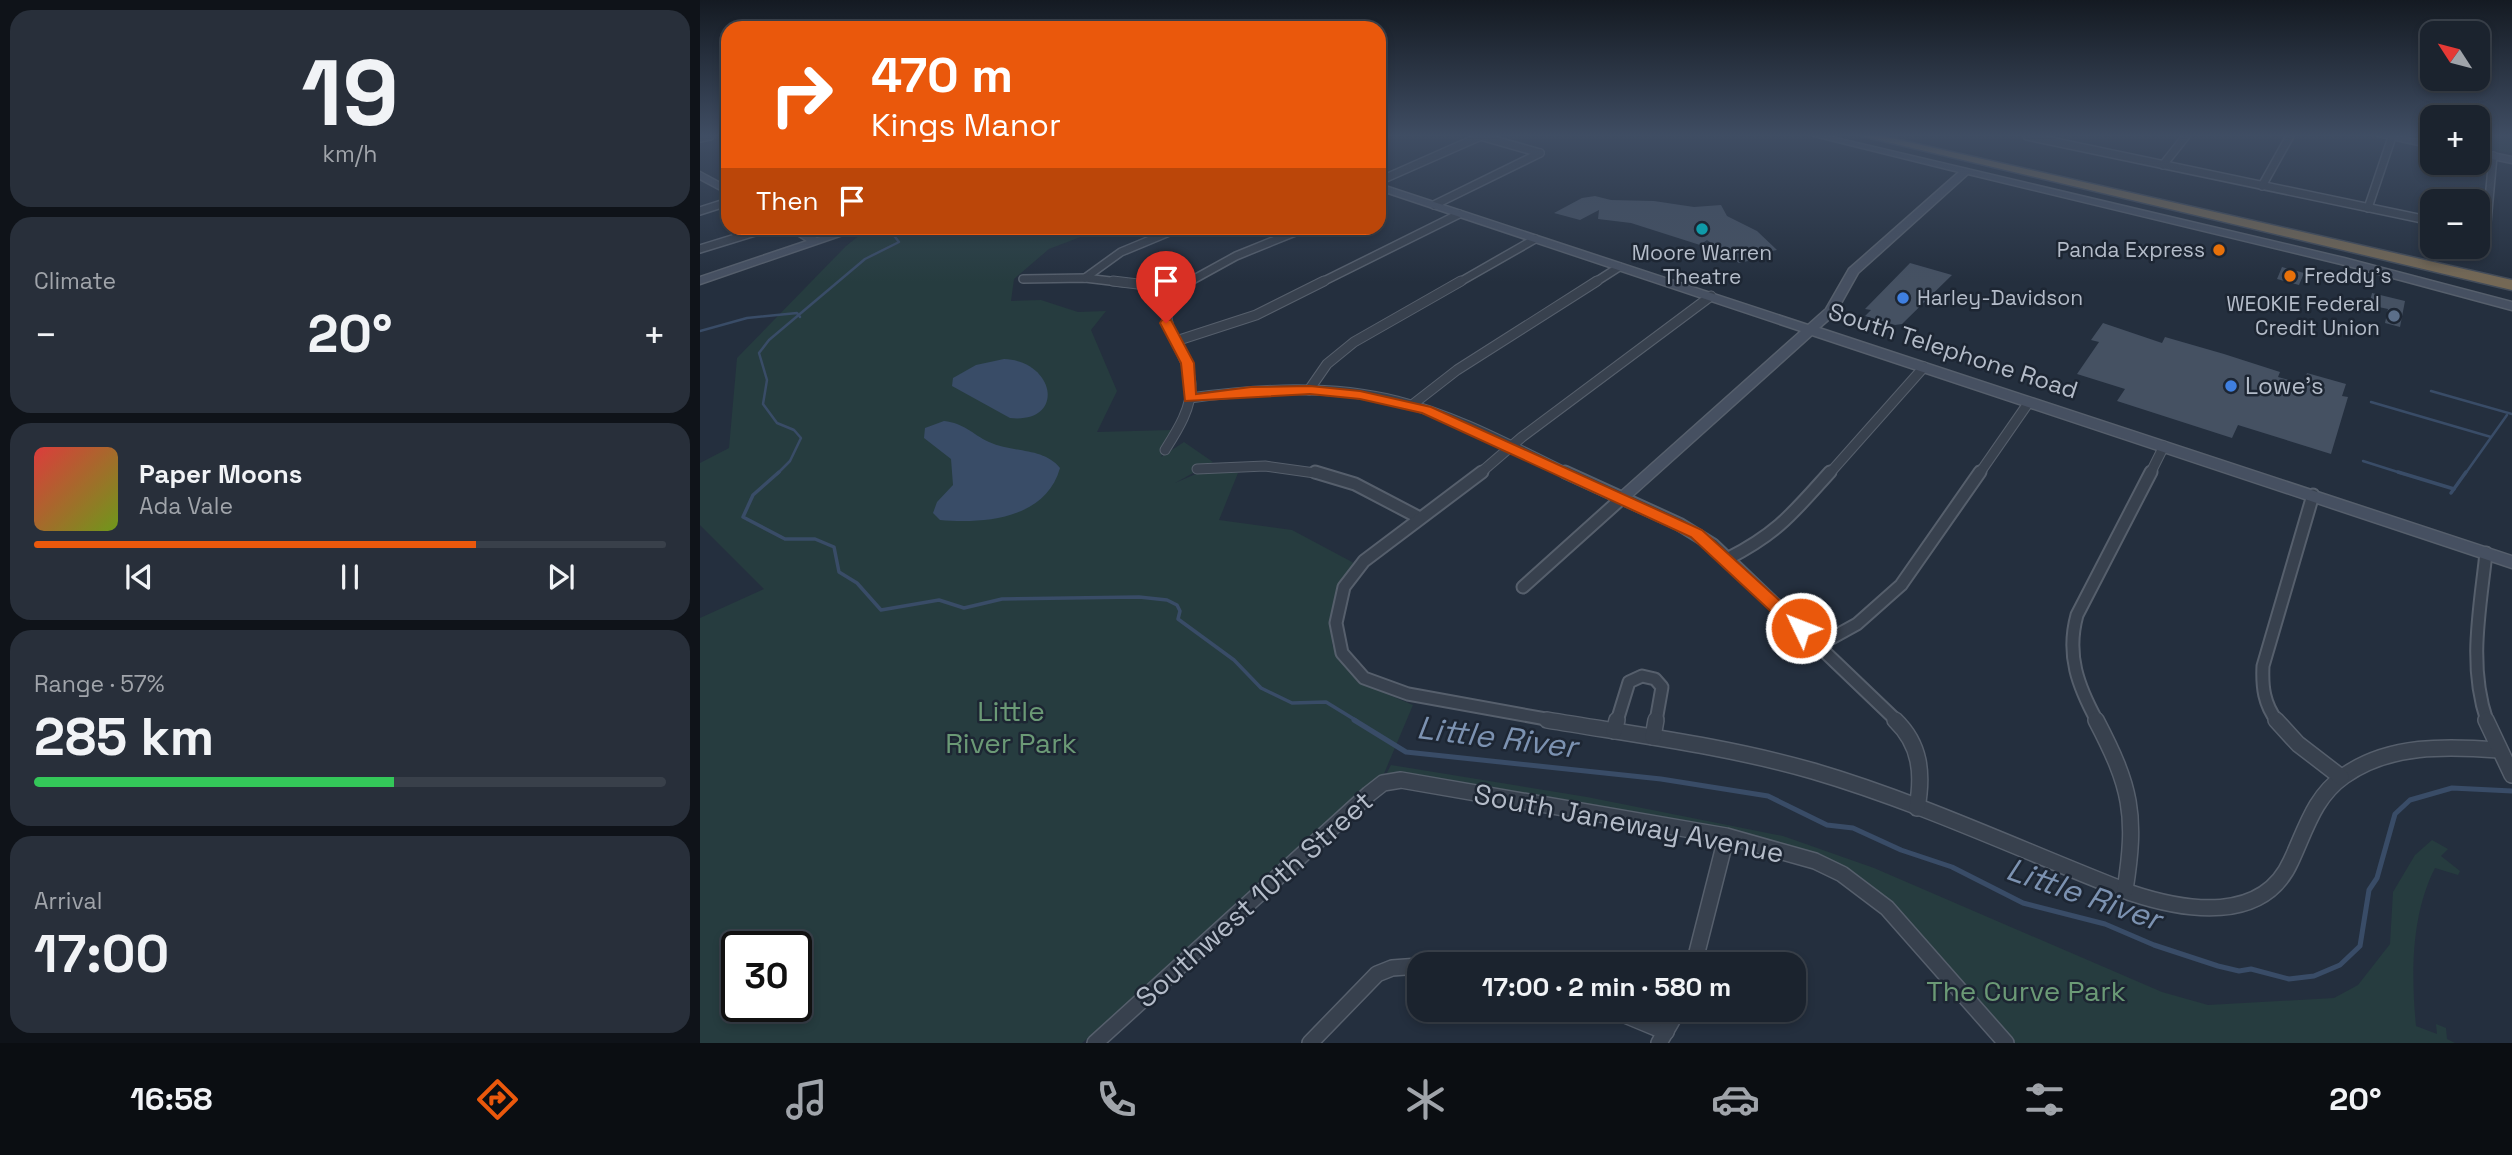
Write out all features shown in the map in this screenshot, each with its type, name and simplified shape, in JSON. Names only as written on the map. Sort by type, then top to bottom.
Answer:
[{"type":"highway","points":[[2086,185],[2486,274],[2512,275]]},
{"type":"highway","points":[[2107,185],[2486,274],[2512,286]]},
{"type":"street","points":[[1434,205],[1475,185]]},
{"type":"street","points":[[1522,587],[1811,329],[1836,304],[1853,271],[1950,185]]},
{"type":"street","points":[[2027,185],[2371,268],[2512,306]]},
{"type":"street","points":[[2256,185],[2420,219]]},
{"type":"street","points":[[2368,208],[2374,185]]},
{"type":"street","name":"South Telephone Road","points":[[1386,190],[2512,562]]},
{"type":"street","points":[[700,211],[721,204]]},
{"type":"street","points":[[1176,341],[1256,315],[1458,214]]},
{"type":"street","points":[[700,249],[745,235]]},
{"type":"street","points":[[804,235],[816,242]]},
{"type":"street","points":[[700,281],[837,235]]},
{"type":"street","points":[[1085,278],[1121,252],[1162,235]]},
{"type":"street","points":[[1166,450],[1179,429],[1190,398],[1188,363],[1165,316],[1168,302],[1179,289],[1207,272],[1289,235]]},
{"type":"street","points":[[1310,390],[1327,365],[1354,342],[1535,239]]},
{"type":"street","points":[[1412,405],[1457,370],[1619,267]]},
{"type":"street","points":[[1023,279],[1085,278],[1179,289]]},
{"type":"street","points":[[1711,296],[1364,561],[1344,587],[1336,624],[1342,653],[1364,678],[1408,694],[1770,759],[1917,808],[2125,890],[2199,909],[2236,905],[2270,892],[2294,862],[2302,831],[2314,806],[2341,777],[2386,756],[2408,752],[2434,748],[2499,750]]},
{"type":"street","points":[[1727,559],[1762,541],[1783,525],[1924,367]]},
{"type":"street","points":[[1190,398],[1251,391],[1310,390],[1360,395],[1412,405],[1511,447],[1696,534],[1727,559],[1908,732],[1916,744],[1923,774],[1917,808]]},
{"type":"street","points":[[1819,645],[1857,624],[1901,585],[2029,402]]},
{"type":"street","points":[[2125,890],[2132,835],[2129,793],[2124,773],[2076,675],[2069,656],[2069,638],[2077,615],[2164,446]]},
{"type":"street","points":[[1197,468],[1267,466],[1314,471],[1356,485],[1420,518]]},
{"type":"street","points":[[2313,495],[2263,666],[2261,690],[2264,702],[2289,735],[2341,777]]},
{"type":"street","points":[[2486,553],[2476,674],[2481,702],[2499,750],[2512,775]]},
{"type":"street","points":[[1614,731],[1629,682],[1640,675],[1647,676],[1661,687],[1653,737]]},
{"type":"street","name":"South Janeway Avenue","points":[[1383,783],[1401,780],[1726,838],[1829,867],[1868,892],[1899,918],[1981,1018],[2006,1043]]},
{"type":"street","name":"Southwest 10th Street","points":[[1095,1043],[1383,783]]},
{"type":"street","points":[[1697,952],[1726,838]]},
{"type":"street","points":[[1310,1043],[1377,974],[1407,966]]},
{"type":"street","points":[[1634,1022],[1663,1038],[1672,1022]]},
{"type":"green space","name":"Little River Park","points":[[860,235],[1086,235],[1049,249],[1014,279],[1011,301],[1041,300],[1078,312],[1106,311],[1091,330],[1117,391],[1097,432],[1172,430],[1161,457],[1184,442],[1213,462],[1175,483],[1198,473],[1238,473],[1219,520],[1292,530],[1356,566],[1332,645],[1358,682],[1413,705],[1383,776],[1082,1043],[700,1043],[700,618],[764,589],[700,525],[700,463],[729,448],[737,358]]},
{"type":"green space","name":"The Curve Park","points":[[1391,765],[1587,797],[1783,836],[1874,868],[2162,992],[2208,1005],[2334,998],[2358,985],[2390,944],[2393,892],[2415,855],[2432,840],[2448,849],[2441,856],[2460,871],[2458,875],[2435,868],[2421,905],[2413,966],[2416,1026],[2437,1034],[2436,1024],[2446,1028],[2447,1039],[2455,1043],[2005,1043],[1935,962],[1897,924],[1855,891],[1808,866],[1759,846],[1383,780]]},
{"type":"water","points":[[1004,359],[1021,362],[1035,370],[1044,380],[1048,392],[1040,412],[1028,417],[1010,418],[952,386],[953,378],[976,365]]},
{"type":"water","points":[[944,421],[963,426],[998,445],[1036,453],[1053,461],[1060,468],[1053,485],[1042,498],[1011,515],[975,521],[940,520],[933,513],[937,502],[953,485],[951,459],[924,438],[925,428]]},
{"type":"building","name":"Moore Warren Theatre","points":[[1595,196],[1611,200],[1654,201],[1694,207],[1721,205],[1727,216],[1757,231],[1777,250],[1757,254],[1762,258],[1739,263],[1707,240],[1700,245],[1631,223],[1598,219],[1599,210],[1580,220],[1554,213],[1582,198]]},
{"type":"building","name":"Harley-Davidson","points":[[1910,263],[1952,275],[1902,324],[1895,325],[1865,316],[1871,310],[1865,309]]},
{"type":"building","name":"Freddy's","points":[[2282,267],[2304,273],[2299,285],[2277,279]]},
{"type":"building","name":"WEOKIE Federal Credit Union","points":[[2372,293],[2405,301],[2400,327],[2385,323],[2388,309],[2369,305]]},
{"type":"building","name":"Lowe's","points":[[2103,323],[2162,343],[2165,337],[2224,354],[2280,372],[2278,377],[2303,384],[2307,373],[2346,384],[2342,396],[2348,397],[2331,454],[2238,425],[2232,438],[2117,401],[2125,389],[2077,374],[2099,342],[2091,340]]},
{"type":"waterway","points":[[799,315],[865,259],[899,242],[894,235]]},
{"type":"waterway","name":"Little River","points":[[700,331],[747,318],[797,313],[799,315]]},
{"type":"waterway","name":"Little River","points":[[779,472],[790,461],[801,438],[794,430],[777,423],[763,404],[767,380],[759,353],[769,340],[799,315]]},
{"type":"waterway","points":[[2431,391],[2512,414]]},
{"type":"waterway","points":[[2371,402],[2491,437]]},
{"type":"waterway","points":[[2465,474],[2507,415]]},
{"type":"waterway","points":[[2363,461],[2404,474]]},
{"type":"waterway","name":"Little River","points":[[779,472],[753,495],[743,517],[785,539],[815,539],[834,547],[839,572],[857,583],[881,610],[939,600],[964,608],[1002,599],[1139,597],[1167,600],[1177,605],[1180,611],[1178,619],[1234,660],[1261,688],[1292,703],[1326,702],[1357,721]]},
{"type":"waterway","points":[[2398,472],[2454,489]]},
{"type":"waterway","points":[[2454,489],[2466,472]]},
{"type":"waterway","points":[[2451,493],[2454,489]]},
{"type":"waterway","name":"Little River","points":[[1354,720],[1406,752],[1661,779],[1768,796],[1827,825],[1853,828],[1901,850],[1952,867],[2023,903],[2105,924],[2154,945],[2218,966],[2239,971],[2251,969],[2289,979],[2314,976],[2340,965],[2360,946],[2369,890],[2377,878],[2395,814],[2410,800],[2452,788],[2512,791]]},
{"type":"place","name":"Moore Warren Theatre","points":[[1702,229]]},
{"type":"place","name":"Panda Express","points":[[2219,250]]},
{"type":"place","name":"Freddy's","points":[[2290,276]]},
{"type":"place","name":"Harley-Davidson","points":[[1903,298]]},
{"type":"place","name":"WEOKIE Federal Credit Union","points":[[2394,316]]},
{"type":"place","name":"Lowe's","points":[[2231,386]]},
{"type":"route","points":[[1166,323],[1188,363],[1190,398],[1251,391],[1310,390],[1360,395],[1426,410],[1696,534],[1713,545],[1801,628]]}]
